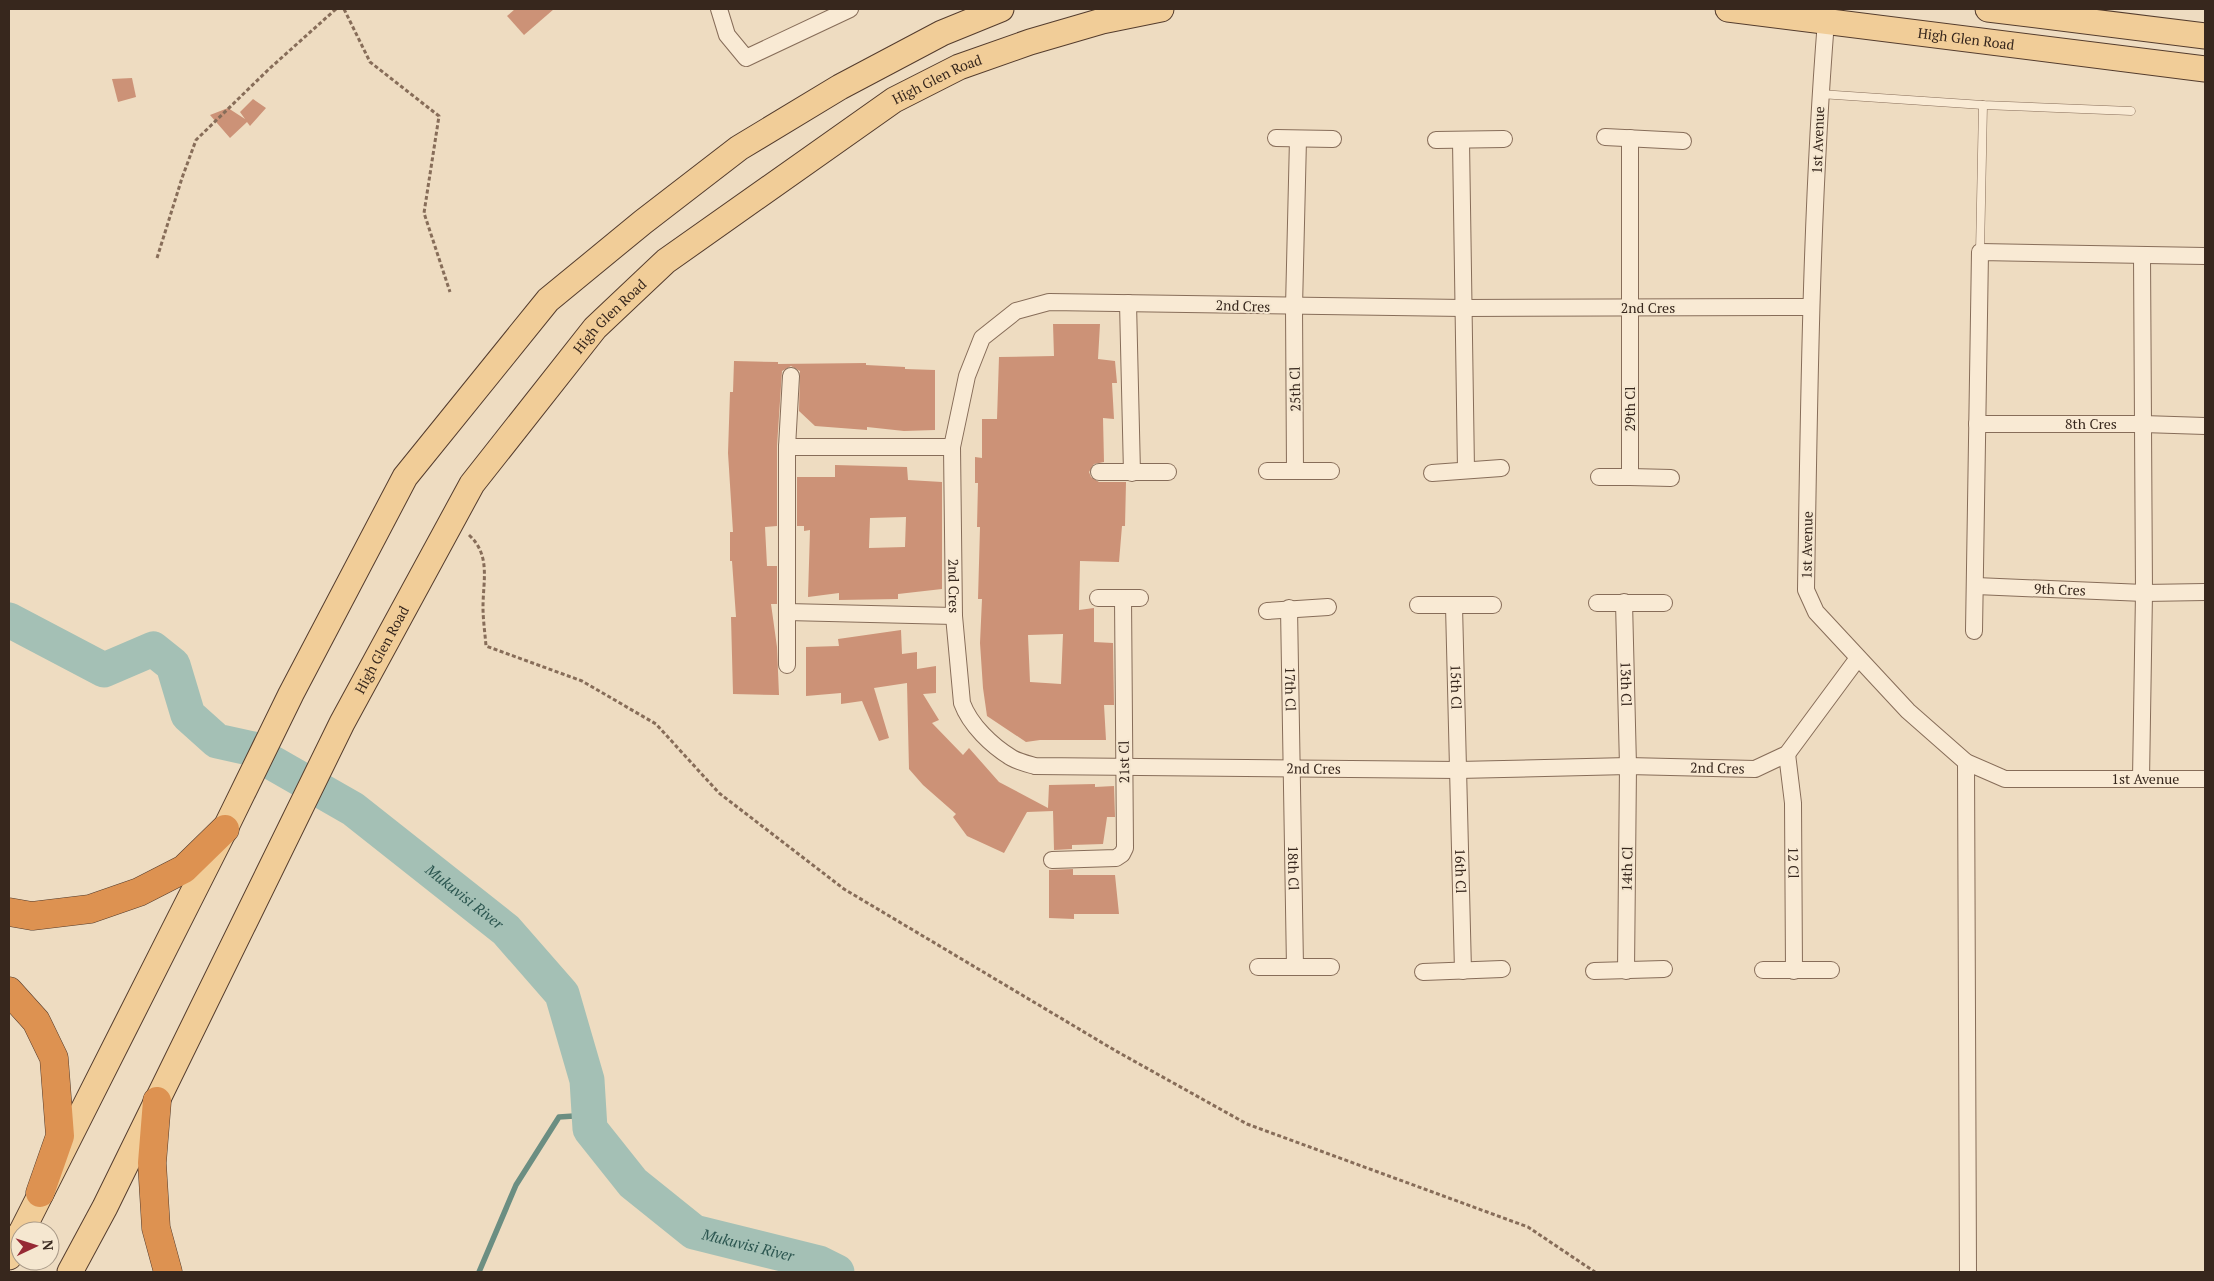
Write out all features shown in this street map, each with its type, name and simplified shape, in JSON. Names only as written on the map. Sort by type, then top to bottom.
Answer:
[{"type":"highway","points":[[9,912],[32,916],[90,909],[139,892],[184,869],[225,829]]},
{"type":"highway","points":[[9,991],[36,1021],[54,1058],[60,1136],[40,1193]]},
{"type":"highway","points":[[158,1100],[152,1173],[156,1228],[168,1272]]},
{"type":"main road","points":[[27,1221],[225,829],[291,694],[405,477],[548,300],[643,222],[739,148],[840,87],[942,33],[1001,9]]},
{"type":"main road","name":"High Glen Road","points":[[70,1272],[105,1207],[342,724],[472,484],[595,328],[666,261],[894,100],[959,67],[1030,42],[1093,24],[1161,9]]},
{"type":"main road","name":"High Glen Road","points":[[1728,9],[2205,69]]},
{"type":"main road","points":[[1988,9],[2205,36]]},
{"type":"street","points":[[719,9],[727,35],[746,58],[850,9]]},
{"type":"street","name":"1st Avenue","points":[[1826,21],[1820,94],[1811,306],[1806,590],[1816,612],[1908,710],[1966,762],[2005,779],[2205,779]]},
{"type":"street","points":[[1605,137],[1683,141]]},
{"type":"street","points":[[1276,138],[1333,139]]},
{"type":"street","name":"25th Cl","points":[[1295,471],[1294,307],[1298,138]]},
{"type":"street","name":"29th Cl","points":[[1630,138],[1630,477]]},
{"type":"street","points":[[1436,140],[1504,139]]},
{"type":"street","points":[[1461,141],[1466,470]]},
{"type":"street","points":[[1974,631],[1980,252],[2205,256]]},
{"type":"street","points":[[2142,256],[2144,592],[2142,779]]},
{"type":"street","name":"2nd Cres","points":[[1811,306],[1463,308],[1049,302],[1016,311],[982,338],[967,376],[952,447],[954,616],[962,703],[966,715],[974,726],[1013,759],[1035,766],[1458,770],[1628,766],[1755,769],[1787,754],[1858,658]]},
{"type":"street","points":[[1128,303],[1132,473]]},
{"type":"street","points":[[787,665],[787,447],[791,376]]},
{"type":"street","name":"8th Cres","points":[[1977,424],[2205,426]]},
{"type":"street","points":[[787,447],[952,447]]},
{"type":"street","points":[[1432,472],[1501,468]]},
{"type":"street","points":[[1267,471],[1331,471]]},
{"type":"street","points":[[1098,472],[1168,472]]},
{"type":"street","points":[[1599,477],[1671,478]]},
{"type":"street","name":"9th Cres","points":[[1976,586],[2144,592],[2205,592]]},
{"type":"street","points":[[1098,598],[1140,598]]},
{"type":"street","name":"21st Cl","points":[[1052,860],[1116,858],[1122,854],[1125,848],[1123,598]]},
{"type":"street","name":"13th Cl","points":[[1624,602],[1628,766]]},
{"type":"street","points":[[1597,603],[1664,603]]},
{"type":"street","points":[[1418,605],[1493,605]]},
{"type":"street","name":"15th Cl","points":[[1454,606],[1458,770]]},
{"type":"street","points":[[1267,611],[1289,608],[1328,607]]},
{"type":"street","name":"17th Cl","points":[[1289,608],[1292,769]]},
{"type":"street","points":[[788,612],[954,616]]},
{"type":"street","name":"12 Cl","points":[[1787,754],[1793,804],[1794,971]]},
{"type":"street","points":[[1966,762],[1968,1272]]},
{"type":"street","name":"14th Cl","points":[[1626,971],[1628,766]]},
{"type":"street","name":"18th Cl","points":[[1292,769],[1295,967]]},
{"type":"street","name":"16th Cl","points":[[1458,770],[1463,971]]},
{"type":"street","points":[[1258,967],[1331,967]]},
{"type":"street","points":[[1423,972],[1502,969]]},
{"type":"street","points":[[1594,971],[1664,969]]},
{"type":"street","points":[[1763,970],[1831,970]]},
{"type":"lane","points":[[1820,94],[1983,105],[2131,111]]},
{"type":"lane","points":[[1980,252],[1983,105]]},
{"type":"path","points":[[158,258],[182,178],[196,140],[269,69],[336,9]]},
{"type":"path","points":[[344,9],[370,62],[439,116],[424,214],[450,292]]},
{"type":"path","points":[[453,520],[478,544],[484,564],[483,609],[486,646],[582,681],[656,724],[719,793],[844,889],[1116,1051],[1247,1124],[1528,1227],[1595,1272]]},
{"type":"building","points":[[515,9],[554,9],[524,35],[507,16]]},
{"type":"building","points":[[132,78],[136,97],[118,102],[112,79]]},
{"type":"building","points":[[253,99],[266,108],[250,126],[247,122],[230,138],[210,115],[228,108],[245,119],[240,112]]},
{"type":"building","points":[[1053,324],[1100,324],[1098,359],[1115,361],[1117,383],[1112,383],[1114,419],[1103,418],[1104,462],[1094,464],[1089,472],[1091,477],[1099,482],[1126,482],[1125,526],[1122,526],[1119,562],[1080,561],[1079,610],[1094,608],[1094,642],[1113,643],[1114,705],[1104,705],[1106,740],[1040,740],[1026,742],[987,716],[983,688],[980,643],[982,599],[978,599],[980,527],[977,527],[978,483],[975,483],[975,457],[982,458],[982,419],[997,419],[999,357],[1054,356]],"holes":[[[1063,634],[1061,684],[1030,682],[1028,635]]]},
{"type":"building","points":[[734,361],[778,362],[778,364],[866,363],[866,365],[905,367],[905,369],[935,370],[935,430],[904,431],[867,427],[867,430],[815,426],[799,411],[800,371],[791,366],[782,371],[777,446],[777,526],[765,527],[767,566],[777,566],[777,604],[771,604],[777,647],[779,695],[733,694],[731,617],[736,617],[732,561],[730,561],[730,532],[733,532],[728,453],[730,392],[733,392]]},
{"type":"building","points":[[835,465],[907,467],[908,480],[942,482],[942,589],[898,594],[898,599],[839,600],[839,593],[808,597],[810,530],[804,531],[804,526],[797,526],[797,477],[835,477]],"holes":[[[906,517],[905,547],[869,548],[870,518]]]},
{"type":"building","points":[[901,630],[902,654],[917,652],[917,669],[936,666],[936,693],[923,694],[939,720],[932,723],[963,755],[969,748],[999,782],[1048,808],[1049,785],[1095,784],[1095,787],[1114,786],[1115,817],[1107,817],[1103,844],[1072,845],[1072,849],[1054,850],[1053,811],[1027,812],[1004,853],[967,836],[953,817],[956,814],[923,785],[909,769],[907,683],[874,688],[889,738],[879,741],[862,701],[841,704],[841,693],[806,696],[806,647],[839,646],[838,639]]},
{"type":"building","points":[[1073,869],[1073,875],[1115,875],[1119,914],[1074,914],[1074,919],[1049,918],[1049,870]]},
{"type":"waterway","name":"Mukuvisi River","points":[[9,620],[104,670],[153,649],[173,665],[188,715],[217,741],[258,750],[262,757],[353,809],[506,930],[562,994],[587,1080],[590,1129],[633,1183],[694,1232],[819,1263],[837,1272]]},
{"type":"waterway","points":[[479,1272],[516,1185],[559,1117],[589,1115]]}]
